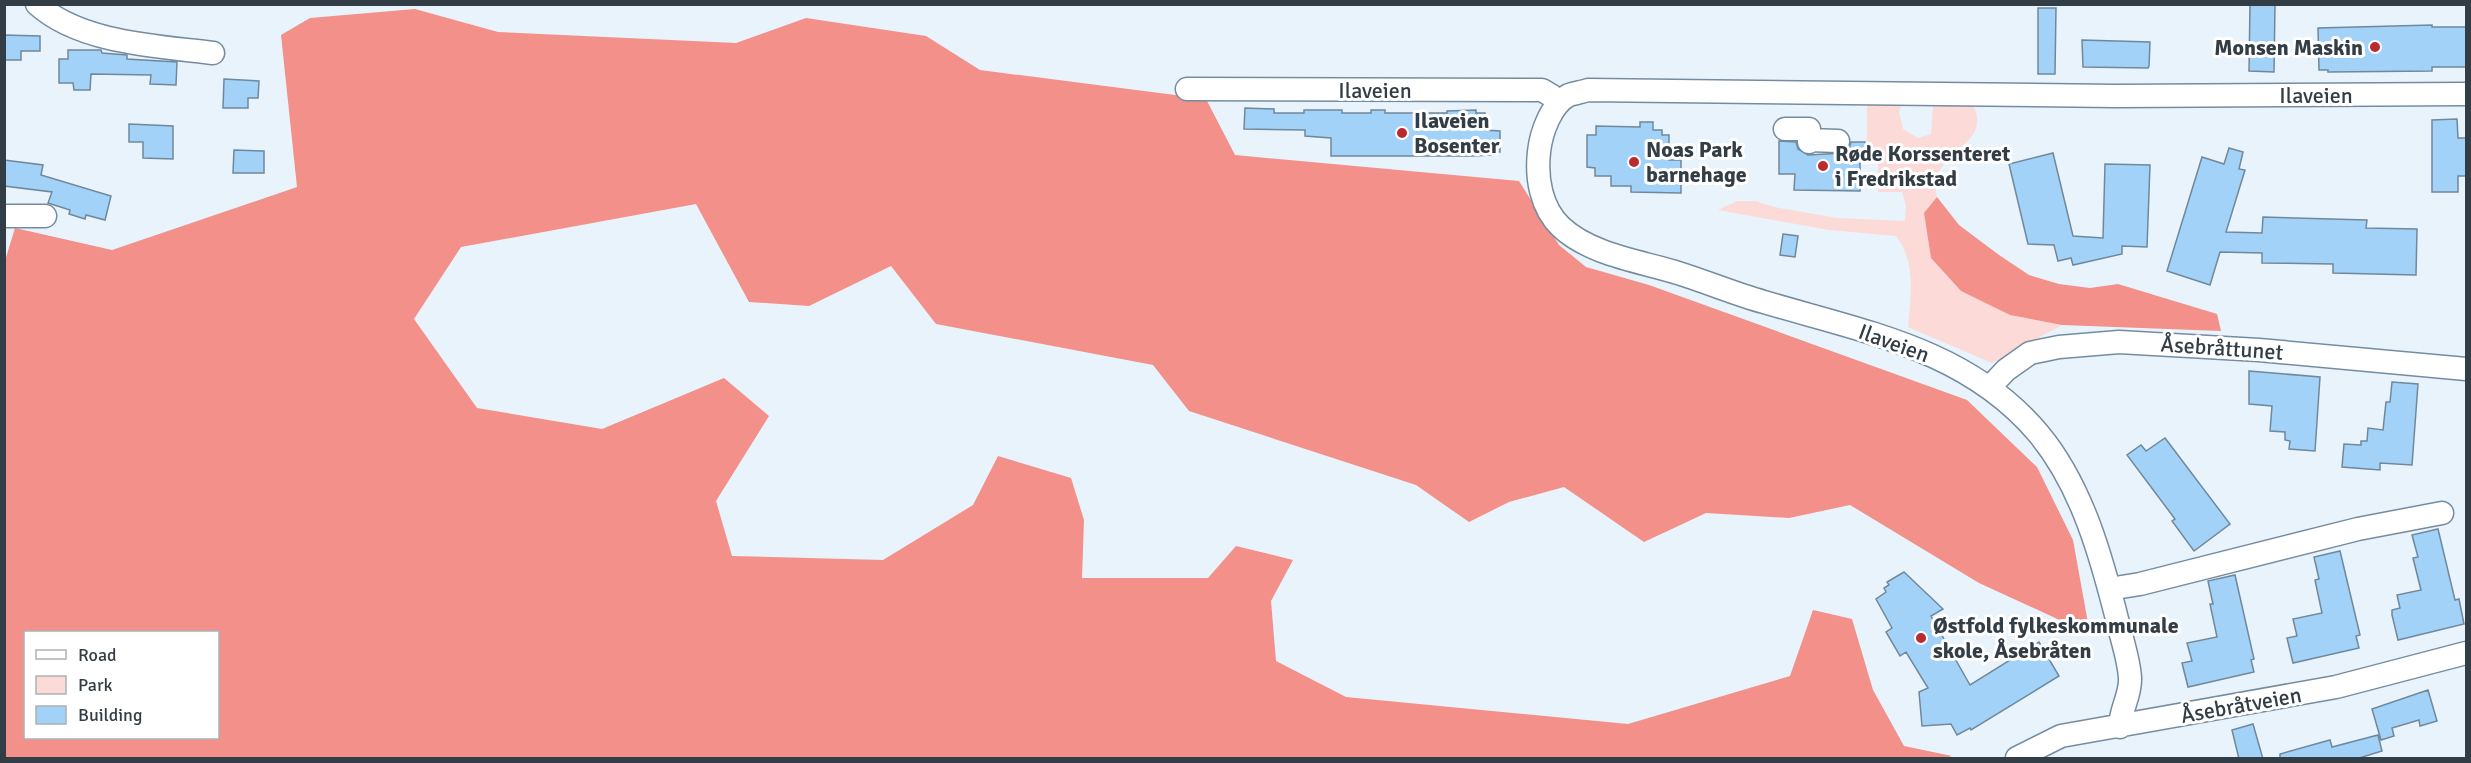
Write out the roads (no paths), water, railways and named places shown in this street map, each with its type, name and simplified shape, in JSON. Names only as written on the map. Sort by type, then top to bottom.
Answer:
[{"type":"street","points":[[37,4],[50,16],[98,36],[134,44],[213,53]]},
{"type":"street","name":"Ilaveien","points":[[1186,89],[1542,90],[1552,96],[1557,104]]},
{"type":"street","name":"Ilaveien","points":[[2120,727],[2130,678],[2109,590],[2083,513],[2054,455],[2022,416],[1990,387],[1967,373],[1903,342],[1724,290],[1590,245],[1569,233],[1548,210],[1539,179],[1541,140],[1557,104],[1569,95],[1588,90],[2116,96],[2466,94]]},
{"type":"street","points":[[1785,129],[1809,129],[1809,141],[1838,141]]},
{"type":"street","points":[[4,216],[45,216]]},
{"type":"street","name":"Åsebråttunet","points":[[1990,387],[2006,370],[2030,353],[2059,347],[2119,342],[2259,350],[2466,369]]},
{"type":"street","points":[[2109,590],[2358,529],[2442,513]]},
{"type":"street","name":"Åsebråtveien","points":[[2017,759],[2061,736],[2336,687],[2466,653]]},
{"type":"place","name":"Monsen Maskin","points":[[2375,47]]},
{"type":"place","name":"Ilaveien Bosenter","points":[[1402,133]]},
{"type":"place","name":"Noas Park barnehage","points":[[1634,162]]},
{"type":"place","name":"Røde Korssenteret i Fredrikstad","points":[[1823,166]]},
{"type":"place","name":"Østfold fylkeskommunale skole, Åsebråten","points":[[1921,638]]}]
